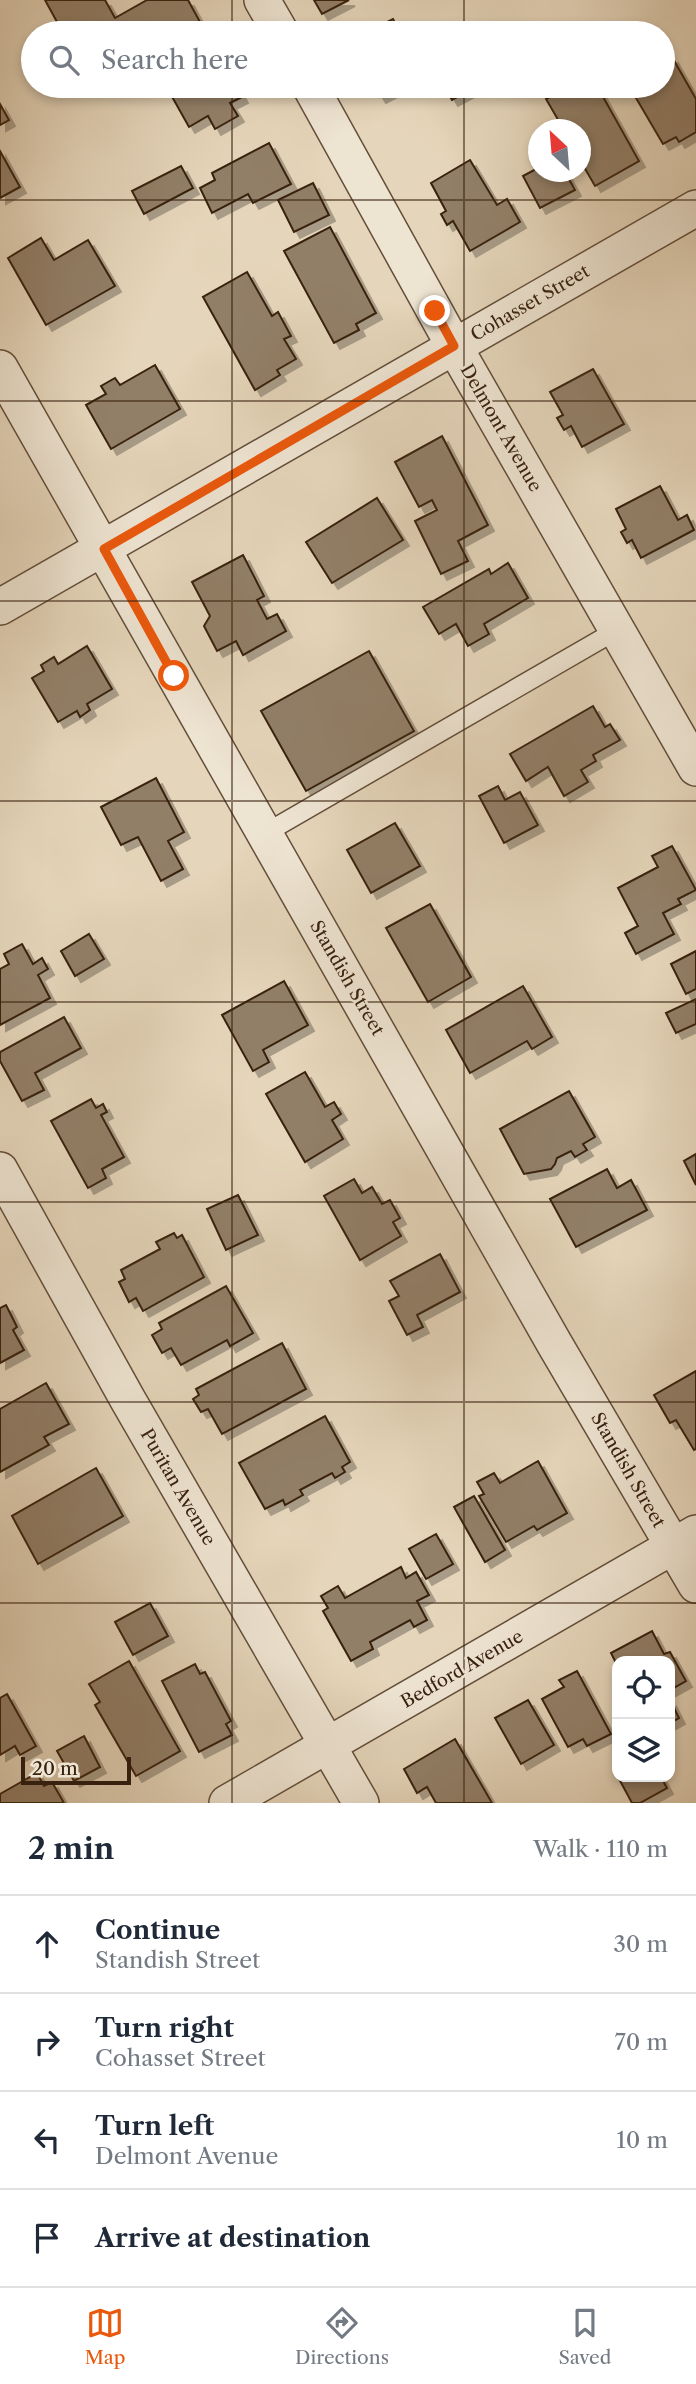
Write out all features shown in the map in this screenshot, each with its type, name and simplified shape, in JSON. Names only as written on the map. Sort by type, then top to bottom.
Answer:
[{"type":"street","points":[[262,0],[274,21]]},
{"type":"street","name":"Delmont Avenue","points":[[317,98],[454,346],[696,768]]},
{"type":"street","name":"Cohasset Street","points":[[0,607],[696,208]]},
{"type":"street","name":"Standish Street","points":[[0,368],[554,1343],[685,1540],[696,1585]]},
{"type":"street","name":"Puritan Avenue","points":[[0,1170],[128,1400],[361,1803]]},
{"type":"street","name":"Bedford Avenue","points":[[227,1803],[685,1540]]},
{"type":"lane","points":[[264,834],[617,631]]},
{"type":"building","points":[[45,0],[105,0],[115,18],[147,0],[188,0],[199,21],[56,21]]},
{"type":"building","points":[[314,0],[349,0],[322,14]]},
{"type":"building","points":[[675,62],[696,99],[696,132],[679,142],[676,137],[663,144],[636,98],[675,98]]},
{"type":"building","points":[[173,98],[240,98],[230,103],[238,116],[215,129],[208,116],[189,127]]},
{"type":"building","points":[[548,98],[604,98],[639,161],[595,186],[591,179],[591,119],[558,119]]},
{"type":"building","points":[[0,104],[9,120],[0,125]]},
{"type":"building","points":[[269,143],[291,184],[253,203],[248,194],[212,213],[200,188],[215,180],[212,173]]},
{"type":"building","points":[[0,151],[20,187],[0,198]]},
{"type":"building","points":[[470,160],[497,205],[507,199],[520,222],[470,251],[453,221],[447,225],[441,214],[446,211],[431,183]]},
{"type":"building","points":[[181,166],[193,188],[144,214],[132,191]]},
{"type":"building","points":[[528,173],[528,182],[571,182],[575,190],[540,208],[523,176]]},
{"type":"building","points":[[313,183],[329,215],[294,232],[278,200]]},
{"type":"building","points":[[330,227],[376,313],[356,324],[359,330],[334,343],[284,251]]},
{"type":"building","points":[[41,238],[54,260],[88,240],[115,286],[46,325],[8,258]]},
{"type":"building","points":[[247,272],[272,316],[278,312],[291,336],[284,339],[296,359],[277,370],[280,375],[255,390],[203,297]]},
{"type":"building","points":[[155,365],[180,409],[111,449],[86,405],[106,394],[101,386],[115,378],[120,385]]},
{"type":"building","points":[[593,369],[624,424],[582,447],[571,426],[564,430],[557,418],[563,415],[550,392]]},
{"type":"building","points":[[442,436],[488,525],[458,541],[468,561],[441,574],[415,521],[437,510],[432,500],[419,507],[395,462]]},
{"type":"building","points":[[660,486],[678,520],[687,515],[694,530],[641,558],[632,540],[627,543],[621,532],[626,529],[616,509]]},
{"type":"building","points":[[377,498],[403,540],[332,583],[306,542]]},
{"type":"building","points":[[243,555],[264,596],[257,600],[267,619],[277,614],[286,631],[243,655],[236,641],[217,651],[204,626],[210,616],[192,582]]},
{"type":"building","points":[[508,563],[528,598],[484,624],[489,634],[468,646],[456,624],[439,634],[423,607],[489,569],[491,574]]},
{"type":"building","points":[[87,646],[112,689],[87,704],[90,710],[80,717],[77,711],[58,722],[32,678],[44,671],[41,665],[54,657],[58,664]]},
{"type":"building","points":[[369,651],[414,731],[306,791],[261,711]]},
{"type":"building","points":[[593,706],[605,727],[610,724],[620,740],[593,755],[596,761],[581,770],[588,782],[564,796],[548,767],[526,781],[510,754]]},
{"type":"building","points":[[156,778],[184,832],[168,841],[183,869],[161,881],[138,837],[121,845],[101,807]]},
{"type":"building","points":[[498,786],[505,800],[520,792],[538,825],[504,843],[479,796]]},
{"type":"building","points":[[395,823],[420,866],[371,893],[347,850]]},
{"type":"building","points":[[672,846],[696,890],[678,899],[681,904],[663,913],[674,934],[636,954],[625,933],[638,926],[618,888],[658,867],[652,856]]},
{"type":"building","points":[[430,904],[471,977],[428,1002],[386,928]]},
{"type":"building","points":[[89,934],[104,959],[75,976],[61,951]]},
{"type":"building","points":[[22,944],[33,964],[42,958],[48,969],[38,975],[50,998],[0,1025],[0,969],[9,964],[4,954]]},
{"type":"building","points":[[696,951],[696,989],[686,994],[671,964]]},
{"type":"building","points":[[284,981],[308,1025],[263,1050],[269,1062],[253,1071],[222,1015]]},
{"type":"building","points":[[523,986],[552,1037],[532,1049],[527,1041],[470,1073],[446,1030]]},
{"type":"building","points":[[696,999],[696,1024],[676,1033],[666,1013]]},
{"type":"building","points":[[64,1017],[81,1048],[35,1073],[44,1090],[22,1101],[0,1061],[0,1052]]},
{"type":"building","points":[[305,1072],[325,1107],[334,1102],[341,1114],[332,1120],[343,1139],[305,1162],[266,1094]]},
{"type":"building","points":[[569,1091],[595,1137],[583,1144],[587,1150],[575,1157],[571,1151],[557,1158],[551,1169],[524,1174],[500,1129]]},
{"type":"building","points":[[91,1099],[96,1108],[103,1104],[107,1112],[101,1115],[124,1157],[102,1169],[106,1178],[88,1188],[51,1121]]},
{"type":"building","points":[[696,1154],[696,1185],[684,1161]]},
{"type":"building","points":[[607,1169],[617,1188],[631,1180],[647,1210],[576,1247],[550,1199]]},
{"type":"building","points":[[354,1179],[362,1193],[372,1187],[382,1204],[390,1200],[400,1218],[393,1222],[401,1236],[360,1260],[324,1196]]},
{"type":"building","points":[[238,1195],[258,1235],[226,1250],[207,1209]]},
{"type":"building","points":[[174,1233],[177,1238],[182,1235],[204,1277],[143,1311],[136,1298],[129,1302],[119,1282],[125,1279],[121,1270],[160,1249],[156,1242]]},
{"type":"building","points":[[440,1254],[460,1292],[417,1315],[423,1327],[407,1335],[389,1301],[399,1296],[390,1281]]},
{"type":"building","points":[[226,1286],[253,1333],[230,1346],[227,1340],[181,1365],[171,1348],[162,1353],[152,1335],[162,1329],[159,1323]]},
{"type":"building","points":[[6,1305],[17,1327],[13,1330],[24,1350],[0,1363],[0,1308]]},
{"type":"building","points":[[282,1343],[306,1389],[222,1434],[208,1409],[201,1412],[193,1399],[199,1395],[196,1389]]},
{"type":"building","points":[[696,1371],[694,1450],[676,1420],[670,1423],[654,1395]]},
{"type":"building","points":[[46,1383],[69,1424],[44,1437],[49,1445],[0,1472],[0,1409]]},
{"type":"building","points":[[325,1416],[350,1462],[342,1467],[345,1472],[335,1478],[332,1473],[300,1490],[303,1495],[285,1505],[283,1500],[265,1509],[239,1463]]},
{"type":"building","points":[[538,1461],[567,1513],[537,1530],[534,1526],[506,1542],[479,1496],[484,1494],[477,1482],[494,1473],[500,1483]]},
{"type":"building","points":[[96,1468],[123,1516],[38,1564],[12,1516]]},
{"type":"building","points":[[474,1496],[505,1550],[485,1562],[454,1507]]},
{"type":"building","points":[[436,1534],[453,1564],[426,1579],[409,1549]]},
{"type":"building","points":[[401,1567],[406,1578],[416,1572],[429,1595],[417,1601],[427,1620],[414,1627],[410,1620],[370,1642],[373,1649],[351,1661],[323,1611],[328,1608],[321,1596],[338,1586],[345,1598]]},
{"type":"building","points":[[150,1603],[168,1636],[133,1655],[115,1622]]},
{"type":"building","points":[[652,1631],[664,1654],[670,1652],[672,1656],[612,1656],[611,1653]]},
{"type":"building","points":[[129,1661],[180,1751],[136,1776],[95,1705],[100,1702],[89,1684]]},
{"type":"building","points":[[675,1661],[686,1681],[675,1687]]},
{"type":"building","points":[[195,1664],[200,1674],[205,1672],[231,1721],[226,1724],[232,1735],[199,1752],[162,1681]]},
{"type":"building","points":[[577,1671],[611,1734],[587,1746],[583,1739],[568,1747],[542,1699],[564,1687],[559,1680]]},
{"type":"building","points":[[7,1694],[36,1746],[20,1755],[15,1746],[0,1755],[0,1698]]},
{"type":"building","points":[[528,1700],[554,1745],[521,1764],[495,1718]]},
{"type":"building","points":[[84,1736],[100,1767],[74,1781],[57,1751]]},
{"type":"building","points":[[455,1739],[492,1803],[436,1803],[427,1787],[417,1793],[404,1769]]},
{"type":"building","points":[[37,1773],[44,1786],[52,1782],[64,1803],[0,1803],[0,1794]]},
{"type":"building","points":[[621,1782],[664,1782],[667,1788],[640,1803],[632,1803]]},
{"type":"route","points":[[174,676],[104,549],[454,346],[435,311]]}]
